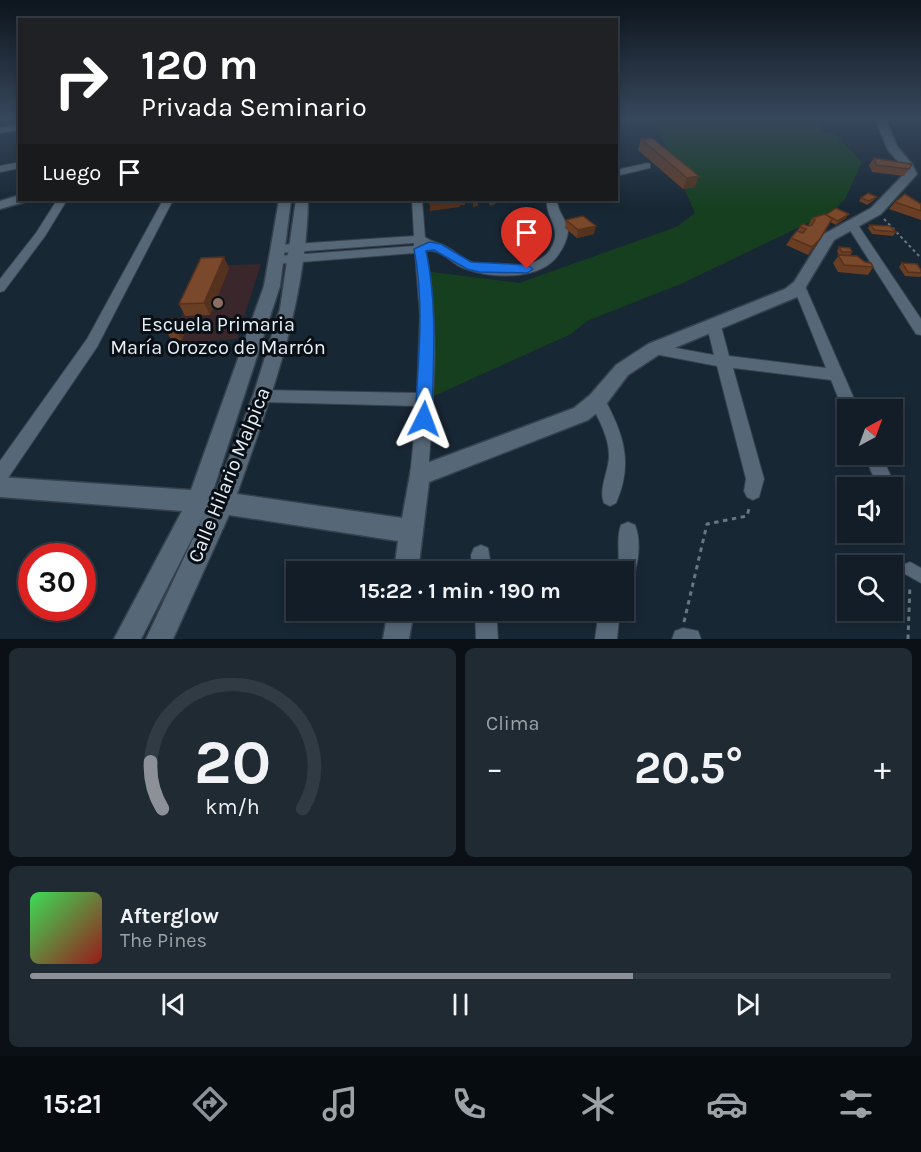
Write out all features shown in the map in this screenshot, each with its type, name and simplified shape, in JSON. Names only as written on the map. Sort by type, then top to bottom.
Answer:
[{"type":"street","points":[[419,477],[580,414],[597,400],[622,370],[654,349],[791,293],[799,286],[829,237],[876,211],[911,174],[910,167],[893,148]]},
{"type":"street","points":[[0,169],[18,165]]},
{"type":"street","points":[[618,173],[647,166]]},
{"type":"street","points":[[0,200],[18,195]]},
{"type":"street","points":[[0,206],[18,200]]},
{"type":"street","points":[[0,288],[41,234],[61,201]]},
{"type":"street","points":[[0,476],[92,343],[167,201]]},
{"type":"street","name":"Calle Hilario Malpica","points":[[159,639],[222,503],[262,396],[288,309],[285,201]]},
{"type":"street","name":"Calle Hilario Malpica","points":[[127,639],[198,503],[272,286],[287,254],[302,201]]},
{"type":"street","points":[[407,561],[419,477],[425,400],[427,315],[423,244],[417,201]]},
{"type":"street","points":[[287,254],[423,244],[437,246],[467,265],[484,269],[527,269],[548,260],[556,251],[562,230],[552,207],[552,201]]},
{"type":"street","points":[[852,224],[921,330]]},
{"type":"street","points":[[799,286],[846,399]]},
{"type":"street","points":[[714,326],[755,479],[753,491]]},
{"type":"street","points":[[654,349],[695,358],[835,375]]},
{"type":"street","points":[[262,396],[425,400]]},
{"type":"street","points":[[597,400],[615,434],[618,464],[610,497]]},
{"type":"street","points":[[0,487],[222,503],[411,531]]},
{"type":"street","points":[[628,532],[628,561]]},
{"type":"street","points":[[396,639],[399,621]]},
{"type":"street","points":[[486,621],[487,639]]},
{"type":"street","points":[[606,639],[608,621]]},
{"type":"path","points":[[876,211],[921,258]]},
{"type":"path","points":[[685,635],[707,524],[747,516],[753,491]]},
{"type":"path","points":[[908,639],[915,573]]},
{"type":"shaded area","name":"Escuela Primaria María Orozco de Marrón","points":[[261,264],[237,339],[170,343],[203,266]]},
{"type":"green space","points":[[666,148],[848,148],[862,162],[845,199],[833,211],[683,283],[587,321],[571,334],[425,400],[424,271],[519,283],[678,226],[695,213]]},
{"type":"building","points":[[651,148],[664,148],[699,176],[687,178]]},
{"type":"building","points":[[874,158],[912,164],[909,169],[876,165]]},
{"type":"building","points":[[868,193],[877,197],[869,201],[861,198]]},
{"type":"building","points":[[905,194],[921,204],[921,211],[895,202]]},
{"type":"building","points":[[428,201],[452,201],[430,204]]},
{"type":"building","points":[[836,208],[849,214],[838,221],[826,215]]},
{"type":"building","points":[[825,214],[832,219],[820,239],[812,247],[791,238],[797,231],[803,233],[806,229],[800,227],[803,224],[812,225],[815,220],[812,218]]},
{"type":"building","points":[[583,216],[596,226],[578,230],[566,220]]},
{"type":"building","points":[[870,225],[890,226],[896,232],[875,230]]},
{"type":"building","points":[[839,247],[850,248],[852,252],[842,252]]},
{"type":"building","points":[[838,255],[857,256],[871,263],[873,267],[844,265]]},
{"type":"building","points":[[224,257],[204,303],[179,304],[201,258]]},
{"type":"building","points":[[902,263],[917,264],[921,273],[908,272]]},
{"type":"building","points":[[170,319],[179,319],[175,329],[165,329]]},
{"type":"place","name":"Escuela Primaria María Orozco de Marrón","points":[[218,303]]},
{"type":"route","points":[[424,419],[427,315],[420,249],[437,246],[467,265],[484,269],[527,269]]}]
